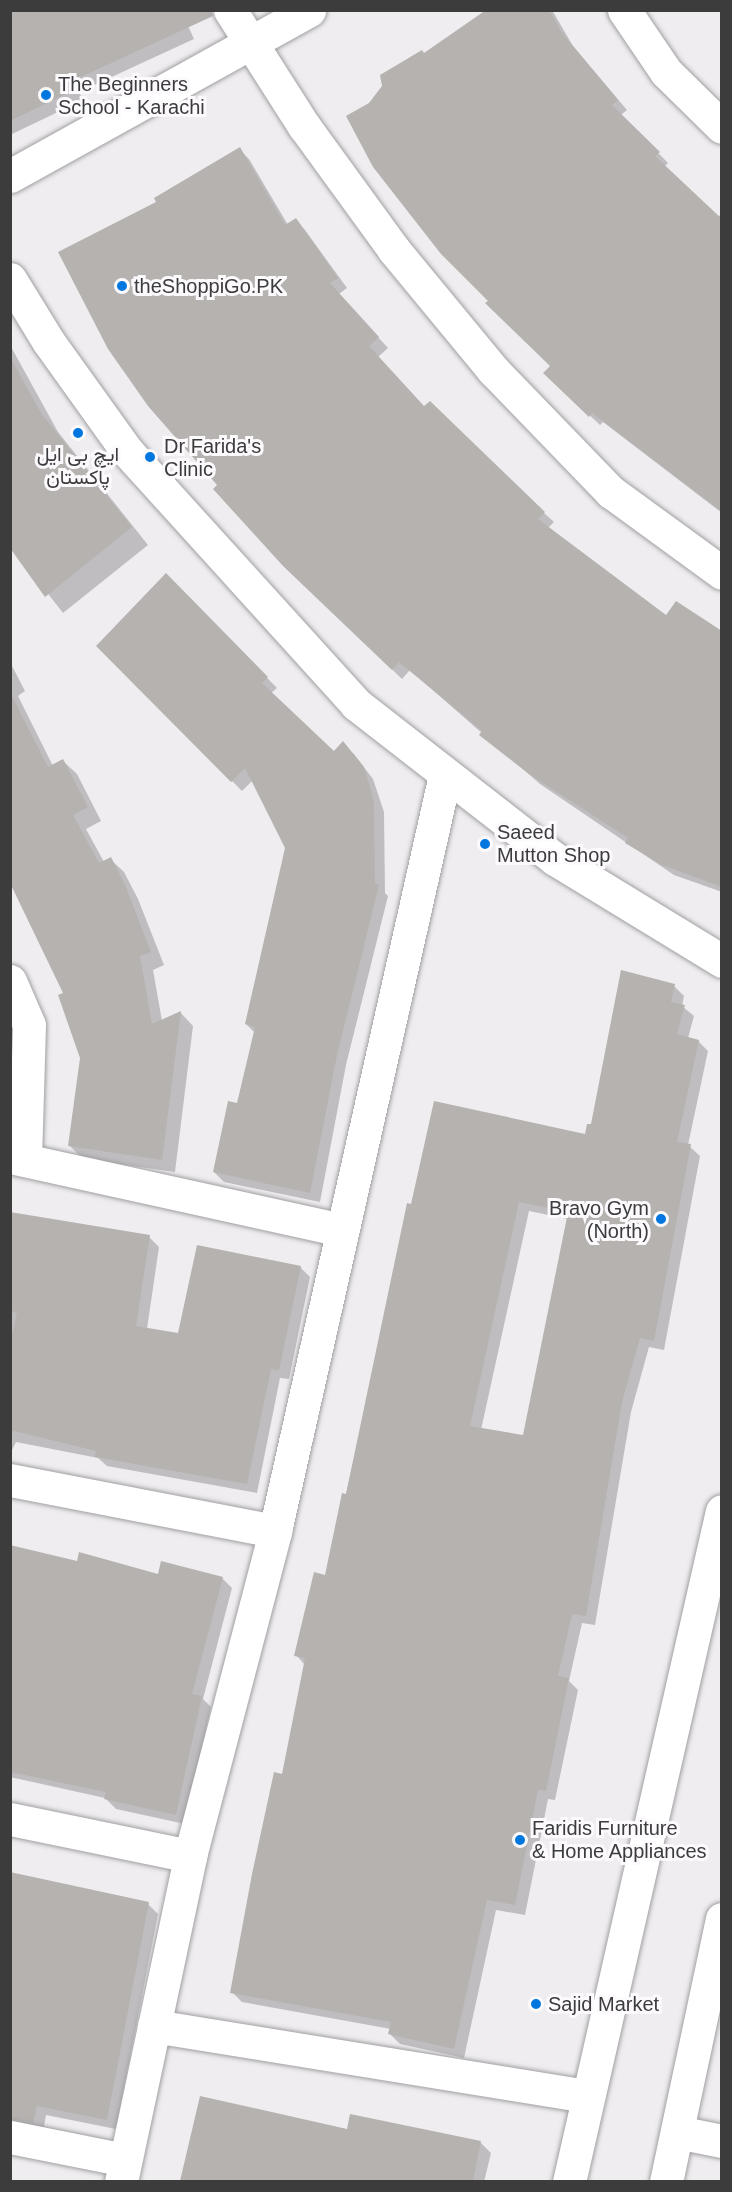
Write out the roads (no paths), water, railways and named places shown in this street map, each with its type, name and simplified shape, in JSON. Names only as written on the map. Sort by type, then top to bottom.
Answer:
[{"type":"street","points":[[230,10],[249,44],[394,250],[493,370],[610,492],[722,573]]},
{"type":"street","points":[[10,176],[309,10]]},
{"type":"street","points":[[624,10],[666,72],[722,127]]},
{"type":"street","points":[[10,279],[48,341],[126,450],[356,704],[555,859],[722,960]]},
{"type":"street","points":[[10,2137],[123,2171],[190,1856],[275,1531],[445,775]]},
{"type":"street","points":[[10,981],[29,1025],[18,1158],[341,1230]]},
{"type":"street","points":[[10,1480],[275,1531]]},
{"type":"street","points":[[569,2181],[722,1511]]},
{"type":"street","points":[[10,1819],[190,1856]]},
{"type":"street","points":[[666,2181],[722,1919]]},
{"type":"street","points":[[154,2026],[587,2097]]},
{"type":"street","points":[[676,2132],[722,2141]]},
{"type":"place","name":"The Beginners School - Karachi","points":[[46,95]]},
{"type":"place","name":"theShoppiGo.PK","points":[[122,286]]},
{"type":"place","name":"ایچ بی ایل پاکستان","points":[[78,433]]},
{"type":"place","name":"Dr Farida's Clinic","points":[[150,457]]},
{"type":"place","name":"Saeed Mutton Shop","points":[[485,844]]},
{"type":"place","name":"Bravo Gym (North)","points":[[661,1219]]},
{"type":"place","name":"Faridis Furniture & Home Appliances","points":[[520,1840]]},
{"type":"place","name":"Sajid Market","points":[[536,2004]]}]
